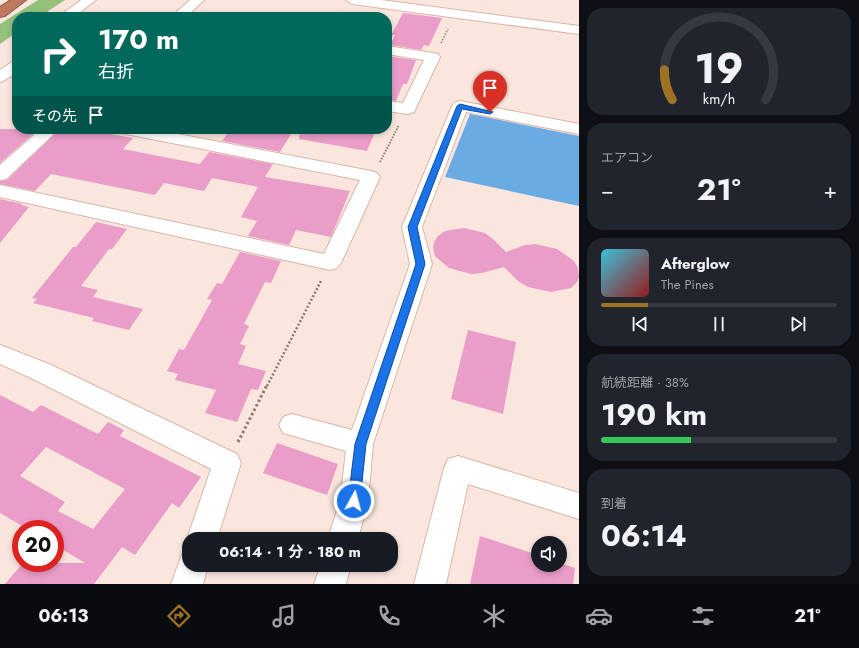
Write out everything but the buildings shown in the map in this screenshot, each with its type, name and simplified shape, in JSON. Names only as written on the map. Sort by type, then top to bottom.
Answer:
[{"type":"highway","points":[[0,13],[20,0]]},
{"type":"street","points":[[184,12],[198,0]]},
{"type":"street","points":[[352,0],[579,30]]},
{"type":"street","points":[[457,14],[464,0]]},
{"type":"street","points":[[75,12],[96,2]]},
{"type":"street","points":[[88,12],[96,2]]},
{"type":"street","points":[[392,51],[433,57],[408,109],[392,107]]},
{"type":"street","points":[[0,62],[12,54]]},
{"type":"street","points":[[0,77],[12,69]]},
{"type":"street","points":[[345,532],[354,501],[360,444],[421,264],[412,227],[460,106],[579,129]]},
{"type":"street","points":[[0,175],[45,134]]},
{"type":"street","points":[[0,191],[330,262],[371,177],[152,134]]},
{"type":"street","points":[[0,354],[40,371],[227,463],[204,532]]},
{"type":"street","points":[[292,425],[360,444]]},
{"type":"street","points":[[430,584],[458,468],[579,506]]},
{"type":"street","points":[[187,584],[191,572]]},
{"type":"street","points":[[330,584],[334,572]]},
{"type":"path","points":[[433,57],[457,14]]},
{"type":"path","points":[[371,177],[408,109]]},
{"type":"path","points":[[227,463],[330,262]]},
{"type":"green space","points":[[38,0],[65,0],[47,12],[19,12]]},
{"type":"green space","points":[[12,16],[12,36],[0,44],[0,24]]},
{"type":"water","points":[[470,114],[579,136],[579,206],[445,177]]},
{"type":"route","points":[[354,501],[360,444],[421,264],[412,227],[460,106],[490,112]]}]
